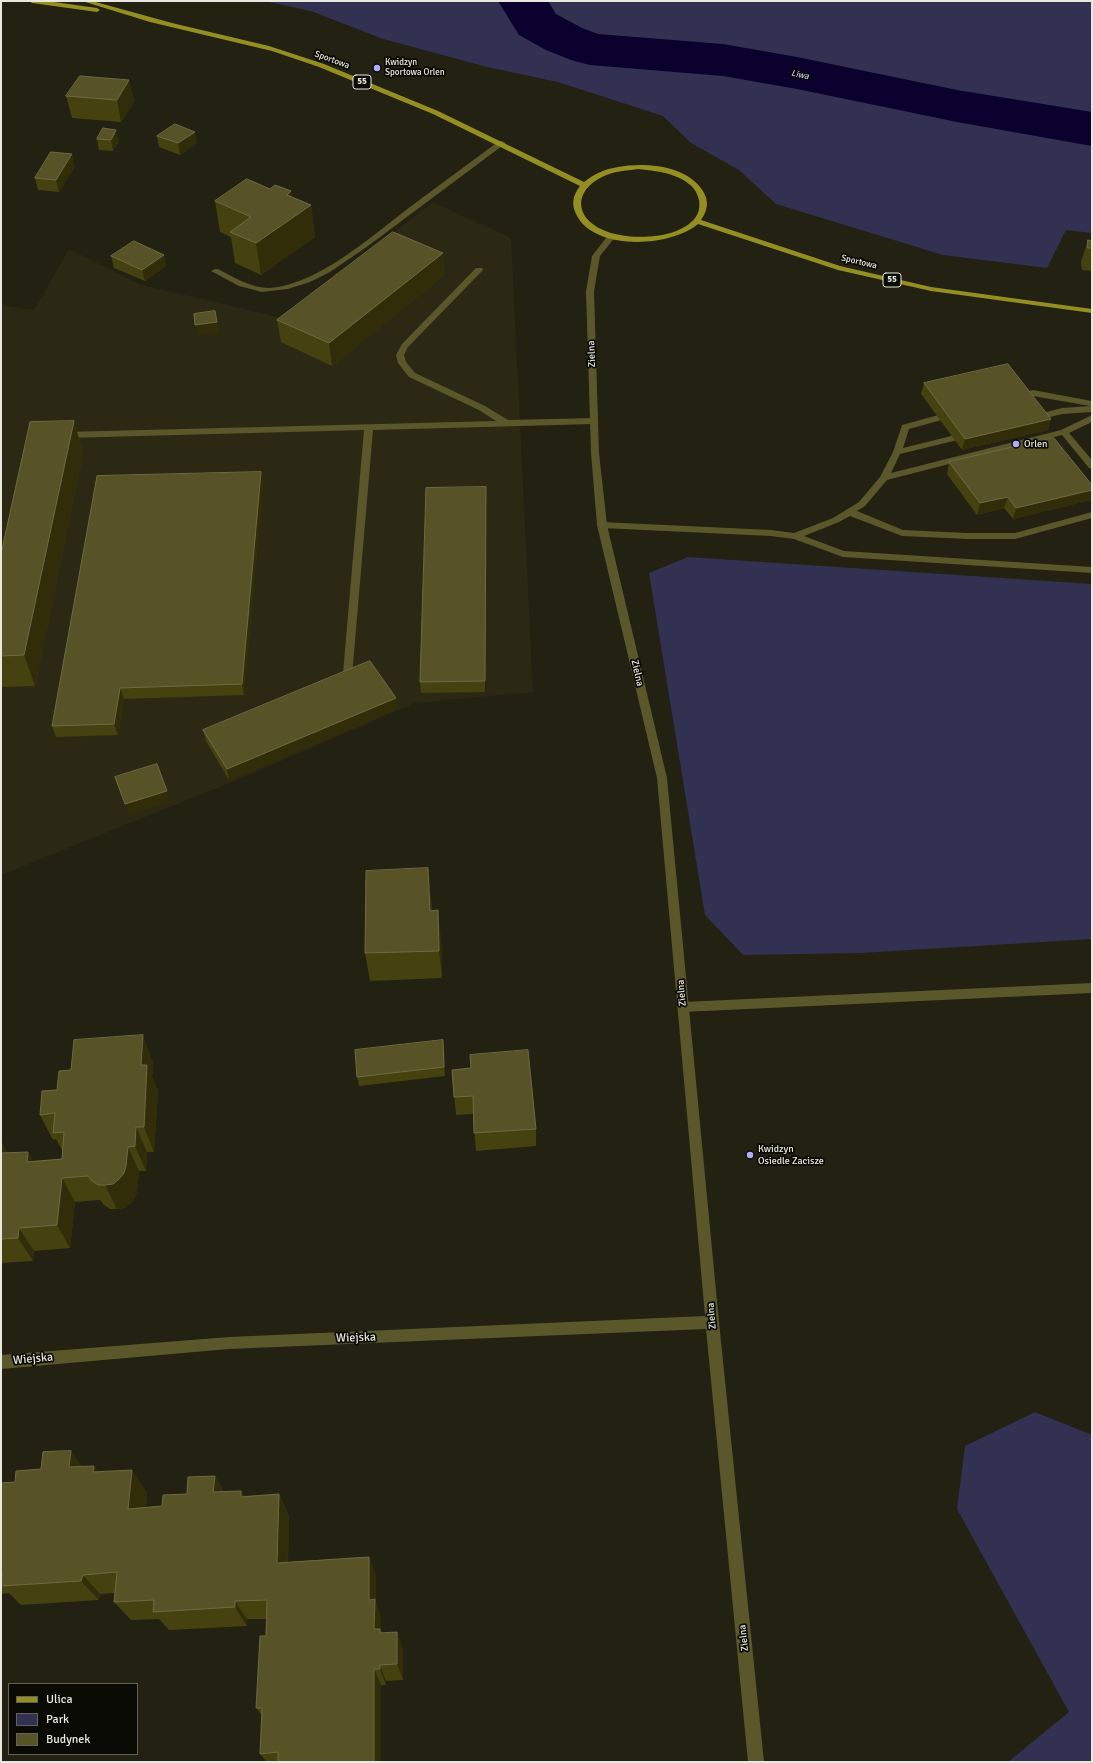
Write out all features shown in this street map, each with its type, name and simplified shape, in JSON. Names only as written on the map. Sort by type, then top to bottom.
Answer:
[{"type":"main road","name":"Sportowa","points":[[32,1],[127,15]]},
{"type":"main road","name":"Sportowa","points":[[85,1],[127,15],[281,52],[414,103],[502,143],[584,185]]},
{"type":"main road","points":[[638,167],[660,169],[679,175],[694,184],[703,196],[704,209],[698,221],[686,230],[651,240],[612,236],[595,228],[583,219],[577,207],[577,196],[584,185],[598,175],[617,169],[638,167]]},
{"type":"main road","name":"Sportowa","points":[[698,221],[846,270],[932,289],[1092,311]]},
{"type":"street","points":[[216,271],[240,283],[268,290],[292,287],[329,269],[365,245],[502,143]]},
{"type":"street","name":"Zielna","points":[[612,236],[596,256],[590,291],[595,453],[602,525],[662,778],[712,1322],[756,1762]]},
{"type":"street","points":[[478,270],[405,346],[400,355],[402,363],[412,375],[482,408],[507,424]]},
{"type":"street","points":[[1011,399],[1033,393],[1092,404]]},
{"type":"street","points":[[1024,420],[1062,411],[1092,409]]},
{"type":"street","points":[[795,536],[836,520],[862,504],[884,478],[897,452],[905,426],[966,411]]},
{"type":"street","points":[[884,478],[1064,432],[1092,418]]},
{"type":"street","points":[[58,435],[594,421]]},
{"type":"street","points":[[348,674],[369,428]]},
{"type":"street","points":[[897,452],[979,432]]},
{"type":"street","points":[[1064,432],[1092,466]]},
{"type":"street","points":[[850,512],[902,533],[968,536],[1015,536],[1092,515]]},
{"type":"street","points":[[602,525],[771,533],[795,536],[844,554],[1092,570]]},
{"type":"street","points":[[683,1007],[1092,988]]},
{"type":"street","name":"Wiejska","points":[[1,1362],[229,1343],[712,1322]]},
{"type":"shaded area","points":[[433,202],[511,238],[533,692],[415,703],[237,780],[1,875],[1,305],[34,310],[69,249],[142,285],[283,318]]},
{"type":"green space","points":[[264,1],[1092,1],[1092,233],[1066,230],[1047,268],[943,255],[776,204],[739,170],[691,143],[663,116],[558,82],[487,67],[383,39],[311,11]]},
{"type":"green space","points":[[688,557],[1092,584],[1092,939],[861,953],[743,955],[705,915],[649,573]]},
{"type":"green space","points":[[1035,1412],[1092,1435],[1092,1762],[1008,1762],[1069,1712],[957,1509],[965,1446]]},
{"type":"building","points":[[80,76],[129,80],[117,100],[66,96]]},
{"type":"building","points":[[175,124],[195,132],[178,143],[157,136]]},
{"type":"building","points":[[103,128],[116,130],[111,140],[97,139]]},
{"type":"building","points":[[51,152],[72,154],[56,180],[35,178]]},
{"type":"building","points":[[247,179],[270,189],[275,185],[291,191],[287,195],[311,205],[256,243],[230,232],[251,217],[215,201]]},
{"type":"building","points":[[393,232],[443,253],[329,343],[277,320]]},
{"type":"building","points":[[1088,240],[1092,241],[1092,248],[1088,248]]},
{"type":"building","points":[[134,241],[164,255],[142,270],[111,256]]},
{"type":"building","points":[[215,311],[217,322],[195,325],[194,314]]},
{"type":"building","points":[[1008,364],[1051,419],[965,439],[924,383]]},
{"type":"building","points":[[74,421],[24,655],[1,656],[1,554],[30,422]]},
{"type":"building","points":[[1054,438],[1092,485],[1092,490],[1016,508],[1008,497],[980,503],[949,462]]},
{"type":"building","points":[[261,472],[242,684],[120,688],[114,724],[52,726],[97,476]]},
{"type":"building","points":[[486,487],[485,681],[420,682],[426,488]]},
{"type":"building","points":[[370,661],[396,698],[227,769],[203,730]]},
{"type":"building","points":[[157,764],[167,791],[125,804],[115,777]]},
{"type":"building","points":[[428,868],[430,911],[438,910],[439,951],[365,953],[366,871]]},
{"type":"building","points":[[143,1035],[141,1065],[147,1065],[144,1127],[136,1127],[135,1146],[128,1147],[124,1173],[113,1184],[105,1185],[98,1185],[88,1176],[62,1178],[57,1225],[19,1228],[18,1238],[1,1239],[1,1153],[28,1152],[27,1162],[62,1159],[64,1132],[53,1133],[55,1113],[40,1115],[42,1091],[57,1090],[59,1071],[71,1070],[74,1040]]},
{"type":"building","points":[[443,1040],[444,1067],[357,1077],[355,1050]]},
{"type":"building","points":[[528,1050],[536,1129],[474,1133],[473,1096],[454,1097],[452,1070],[471,1068],[470,1055]]},
{"type":"building","points":[[71,1451],[69,1467],[94,1466],[93,1472],[132,1470],[128,1509],[162,1506],[163,1495],[187,1494],[188,1477],[215,1476],[213,1492],[241,1491],[241,1497],[279,1494],[277,1563],[369,1557],[369,1600],[375,1599],[374,1629],[380,1629],[380,1633],[397,1632],[397,1664],[380,1665],[380,1669],[374,1669],[374,1762],[278,1762],[278,1752],[260,1754],[262,1708],[256,1708],[260,1636],[266,1636],[267,1600],[235,1601],[235,1607],[153,1612],[154,1600],[114,1602],[117,1572],[83,1575],[81,1581],[1,1586],[1,1483],[15,1482],[16,1471],[41,1469],[43,1452]]},
{"type":"waterway","name":"Liwa","points":[[523,1],[537,24],[564,39],[590,49],[723,60],[797,73],[957,106],[1092,129]]},
{"type":"place","name":"Kwidzyn Sportowa Orlen","points":[[377,68]]},
{"type":"place","name":"Orlen","points":[[1016,444]]},
{"type":"place","name":"Kwidzyn Osiedle Zacisze","points":[[750,1155]]}]
